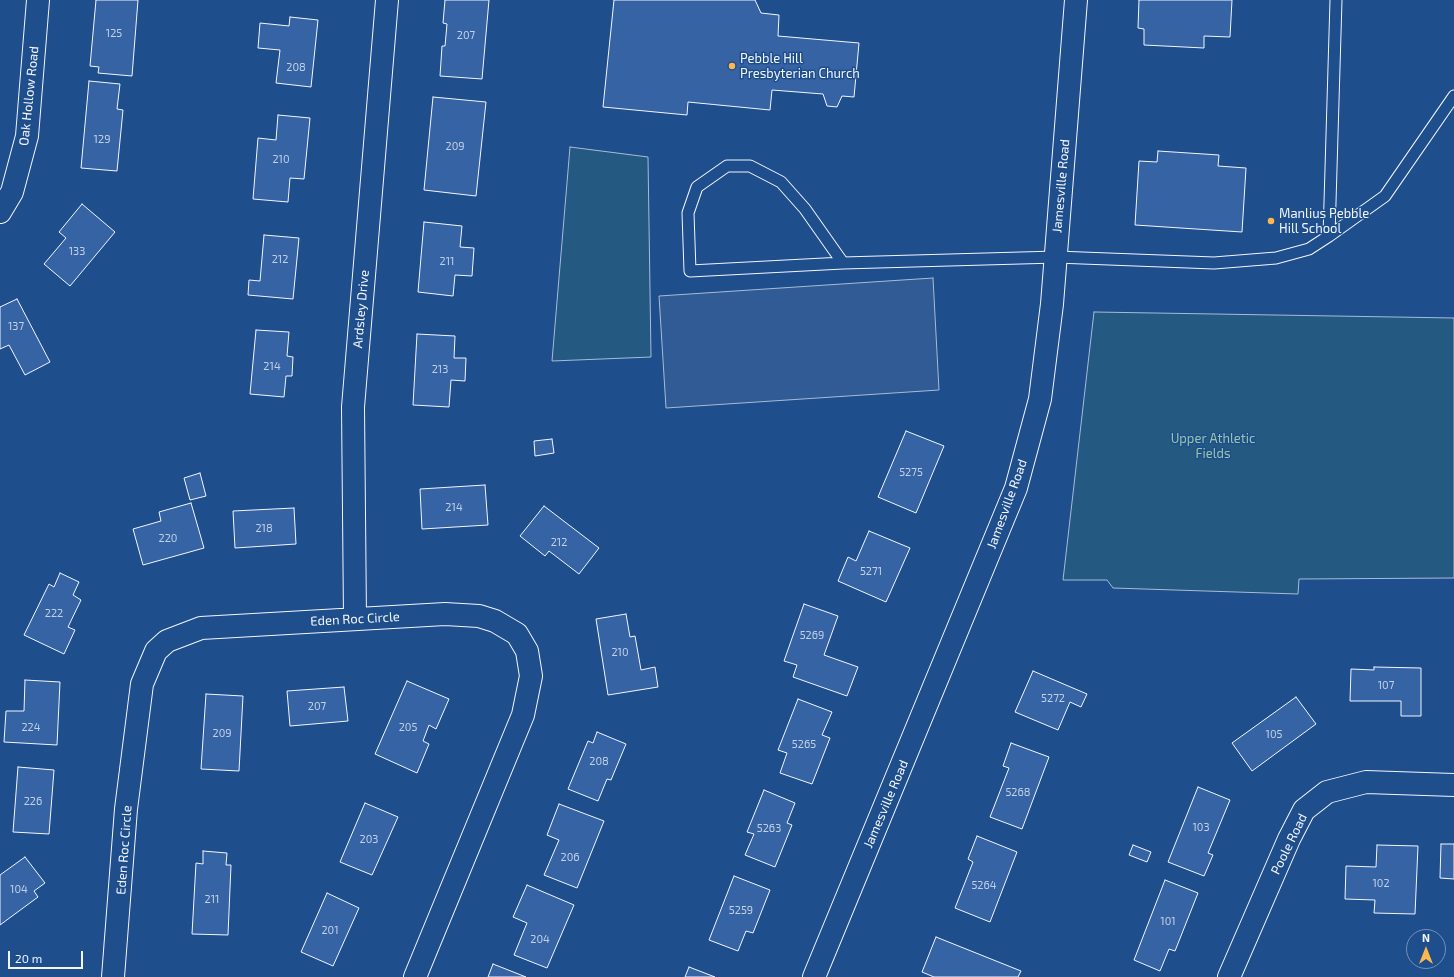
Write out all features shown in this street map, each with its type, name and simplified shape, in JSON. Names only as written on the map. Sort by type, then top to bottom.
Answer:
[{"type":"street","name":"Oak Hollow Road","points":[[0,212],[12,192],[27,136],[38,0]]},
{"type":"street","name":"Ardsley Drive","points":[[355,619],[353,407],[387,0]]},
{"type":"street","name":"Jamesville Road","points":[[814,977],[1016,488],[1040,399],[1052,304],[1076,0]]},
{"type":"street","name":"Eden Roc Circle","points":[[113,977],[126,809],[142,684],[156,651],[167,641],[202,628],[445,614],[479,616],[495,621],[517,634],[528,651],[531,676],[524,715],[415,977]]},
{"type":"street","name":"Poole Road","points":[[1229,977],[1289,839],[1304,810],[1327,792],[1366,782],[1454,785]]},
{"type":"lane","points":[[1329,236],[1336,0]]},
{"type":"lane","points":[[843,263],[805,209],[781,182],[750,166],[727,166],[697,187],[688,213],[690,271],[843,263],[1056,257],[1222,263],[1276,258],[1309,249],[1385,196],[1454,96]]},
{"type":"green space","points":[[570,147],[648,157],[651,357],[552,361]]},
{"type":"green space","name":"Upper Athletic Fields","points":[[1094,312],[1454,318],[1454,578],[1299,579],[1298,594],[1113,588],[1107,580],[1063,580]]},
{"type":"shaded area","points":[[933,278],[939,390],[666,408],[659,296]]},
{"type":"building","points":[[96,0],[138,0],[132,76],[98,73],[99,67],[90,66]]},
{"type":"building","points":[[445,0],[489,0],[482,79],[440,76],[442,46],[445,46],[447,24],[443,23]]},
{"type":"building","name":"Pebble Hill Presbyterian Church","points":[[614,0],[755,0],[761,13],[779,15],[778,36],[859,43],[854,97],[842,96],[837,107],[827,106],[823,94],[772,90],[770,110],[688,102],[687,115],[603,107]]},
{"type":"building","points":[[1139,0],[1232,0],[1230,37],[1204,36],[1204,48],[1144,45],[1144,29],[1138,28]]},
{"type":"building","points":[[290,17],[318,20],[311,87],[276,83],[280,50],[258,48],[260,23],[289,26]]},
{"type":"building","points":[[89,81],[120,84],[117,109],[123,110],[117,171],[81,168]]},
{"type":"building","points":[[433,97],[486,102],[476,196],[424,190]]},
{"type":"building","points":[[278,115],[310,118],[304,179],[290,178],[288,202],[253,199],[258,138],[276,140]]},
{"type":"building","points":[[1158,151],[1219,155],[1218,166],[1246,168],[1242,232],[1135,225],[1139,161],[1157,162]]},
{"type":"building","points":[[82,204],[115,232],[70,286],[44,264],[66,238],[59,232]]},
{"type":"building","points":[[424,222],[462,226],[460,247],[474,248],[472,276],[455,275],[453,296],[418,292]]},
{"type":"building","points":[[264,235],[299,238],[293,299],[248,295],[249,280],[260,281]]},
{"type":"building","points":[[17,299],[50,362],[25,375],[9,345],[0,349],[0,307]]},
{"type":"building","points":[[256,330],[289,332],[287,356],[293,357],[292,376],[286,376],[284,397],[250,394]]},
{"type":"building","points":[[417,334],[455,336],[454,358],[466,358],[465,381],[451,380],[449,407],[413,405]]},
{"type":"building","points":[[906,431],[944,446],[916,513],[878,497]]},
{"type":"building","points":[[552,439],[554,453],[535,456],[534,441]]},
{"type":"building","points":[[200,473],[206,496],[190,500],[184,478]]},
{"type":"building","points":[[485,485],[488,525],[422,529],[420,489]]},
{"type":"building","points":[[191,503],[204,548],[143,565],[133,529],[161,521],[159,512]]},
{"type":"building","points":[[544,506],[599,548],[579,574],[549,551],[545,556],[520,536]]},
{"type":"building","points":[[294,508],[296,544],[235,548],[233,511]]},
{"type":"building","points":[[869,531],[910,548],[886,602],[838,581],[848,557],[856,561]]},
{"type":"building","points":[[60,573],[79,582],[73,595],[81,600],[68,627],[75,630],[64,654],[24,635],[49,584],[54,587]]},
{"type":"building","points":[[804,604],[838,616],[824,655],[858,667],[847,696],[793,677],[797,665],[784,661]]},
{"type":"building","points":[[626,614],[630,637],[635,636],[641,670],[655,667],[658,687],[608,695],[596,619]]},
{"type":"building","points":[[1374,667],[1421,668],[1421,716],[1401,716],[1401,701],[1350,701],[1351,669],[1374,670]]},
{"type":"building","points":[[1033,671],[1087,694],[1081,707],[1070,702],[1058,730],[1015,712]]},
{"type":"building","points":[[25,680],[60,682],[57,745],[4,742],[6,711],[24,711]]},
{"type":"building","points":[[407,681],[449,699],[436,729],[429,725],[423,741],[429,744],[417,773],[375,754]]},
{"type":"building","points":[[344,687],[348,721],[290,726],[287,691]]},
{"type":"building","points":[[206,694],[243,696],[239,771],[201,769]]},
{"type":"building","points":[[1296,697],[1316,724],[1252,771],[1232,743]]},
{"type":"building","points":[[798,699],[832,712],[822,735],[830,738],[812,784],[780,773],[787,753],[778,750]]},
{"type":"building","points":[[597,732],[626,744],[611,780],[607,779],[598,801],[568,789],[588,741],[593,743]]},
{"type":"building","points":[[1011,743],[1049,757],[1022,829],[990,817],[1009,768],[1003,766]]},
{"type":"building","points":[[18,767],[54,770],[49,834],[13,832]]},
{"type":"building","points":[[1198,787],[1230,800],[1208,853],[1213,855],[1204,876],[1168,862]]},
{"type":"building","points":[[764,790],[795,803],[787,823],[792,825],[775,867],[745,855],[754,834],[747,832]]},
{"type":"building","points":[[365,803],[398,817],[372,875],[340,862]]},
{"type":"building","points":[[559,804],[604,821],[577,888],[544,875],[559,840],[547,835]]},
{"type":"building","points":[[977,836],[1017,852],[990,922],[955,908],[973,862],[968,859]]},
{"type":"building","points":[[1441,844],[1454,844],[1454,879],[1440,878]]},
{"type":"building","points":[[1133,845],[1151,852],[1147,862],[1129,855]]},
{"type":"building","points":[[1377,845],[1418,846],[1415,914],[1374,913],[1375,900],[1345,899],[1346,866],[1376,867]]},
{"type":"building","points":[[203,851],[227,853],[226,865],[231,865],[228,935],[192,934],[196,863],[203,864]]},
{"type":"building","points":[[25,857],[45,883],[34,891],[38,897],[0,925],[0,875]]},
{"type":"building","points":[[734,876],[770,890],[753,933],[746,931],[738,951],[709,940]]},
{"type":"building","points":[[1165,880],[1198,893],[1175,951],[1169,949],[1160,971],[1134,960]]},
{"type":"building","points":[[527,885],[574,905],[547,968],[514,955],[527,923],[513,917]]},
{"type":"building","points":[[327,893],[359,908],[333,966],[301,952]]},
{"type":"building","points":[[936,937],[1021,971],[1018,977],[934,977],[922,972]]},
{"type":"building","points":[[493,964],[526,977],[488,977]]},
{"type":"building","points":[[689,967],[715,977],[685,977]]},
{"type":"place","name":"Pebble Hill Presbyterian Church","points":[[732,66]]},
{"type":"place","name":"Manlius Pebble Hill School","points":[[1271,221]]}]
